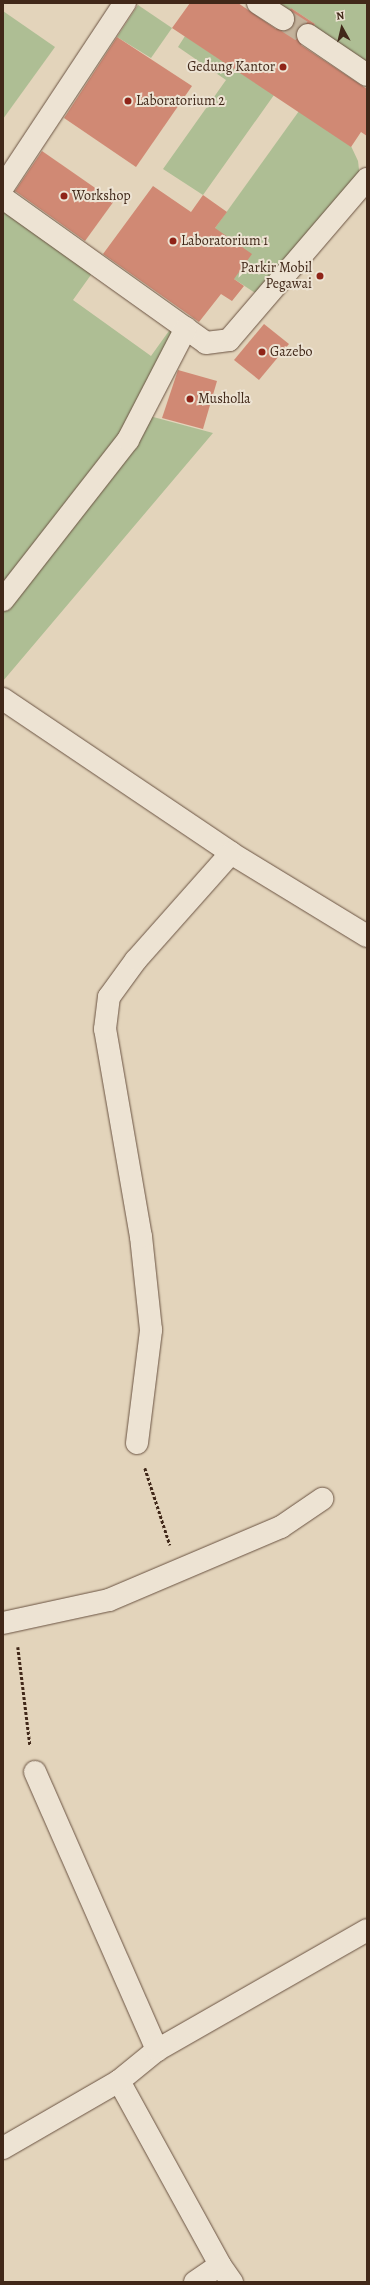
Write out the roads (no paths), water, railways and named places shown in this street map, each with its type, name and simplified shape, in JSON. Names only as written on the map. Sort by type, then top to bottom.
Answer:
[{"type":"street","points":[[3,187],[125,3]]},
{"type":"street","points":[[258,3],[283,20]]},
{"type":"street","points":[[308,35],[367,75]]},
{"type":"street","points":[[3,198],[206,343],[229,340],[367,179]]},
{"type":"street","points":[[3,600],[128,440],[186,328]]},
{"type":"street","points":[[3,699],[231,853],[367,936]]},
{"type":"street","points":[[137,1443],[151,1330],[140,1229],[105,1029],[109,997],[136,960],[231,853]]},
{"type":"street","points":[[9,1622],[109,1600],[280,1527],[322,1499]]},
{"type":"street","points":[[35,1772],[157,2050]]},
{"type":"street","points":[[3,2148],[119,2081],[157,2050],[367,1930]]},
{"type":"street","points":[[119,2081],[226,2274],[195,2282]]},
{"type":"tunnel","points":[[283,19],[308,35]]},
{"type":"place","name":"Gedung Kantor","points":[[283,67]]},
{"type":"place","name":"Laboratorium 2","points":[[128,101]]},
{"type":"place","name":"Workshop","points":[[64,196]]},
{"type":"place","name":"Laboratorium 1","points":[[173,241]]},
{"type":"place","name":"Parkir Mobil Pegawai","points":[[320,276]]},
{"type":"place","name":"Gazebo","points":[[262,352]]},
{"type":"place","name":"Musholla","points":[[190,399]]}]
